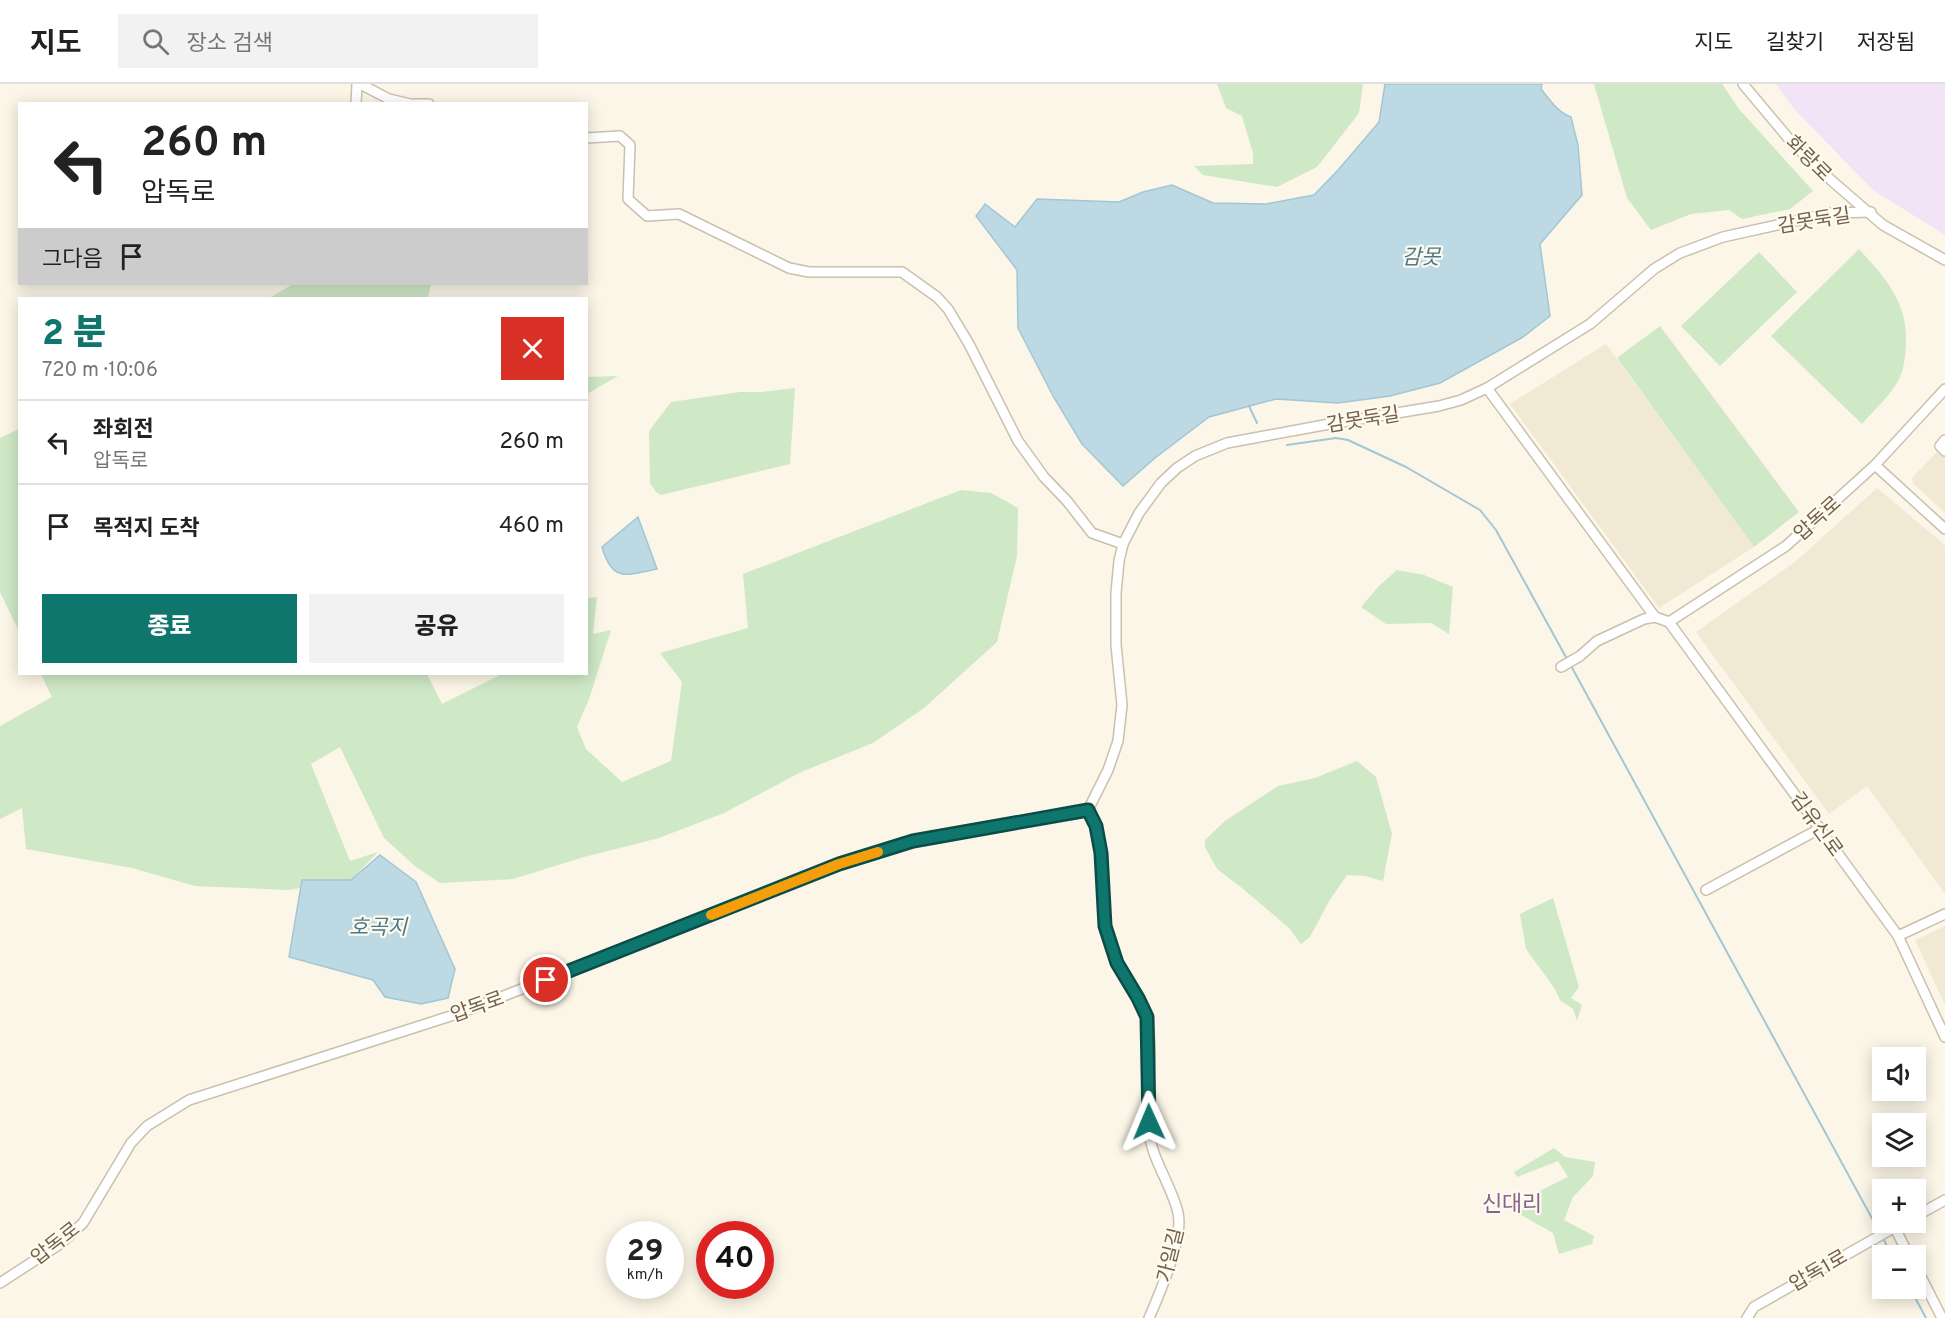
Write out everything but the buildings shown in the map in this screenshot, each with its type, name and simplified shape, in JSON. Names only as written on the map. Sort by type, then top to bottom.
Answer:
[{"type":"street","points":[[356,102],[358,84],[389,99],[403,102]]},
{"type":"street","name":"화랑로","points":[[1743,84],[1794,146],[1832,182],[1884,225],[1945,260]]},
{"type":"street","points":[[588,138],[620,136],[630,145],[628,199],[647,216],[679,214],[780,264],[799,270],[809,272],[902,272],[937,297],[948,309],[969,344],[1018,441],[1044,477],[1067,501],[1092,534],[1123,544]]},
{"type":"street","name":"감못둑길","points":[[1088,810],[1108,770],[1118,741],[1122,705],[1116,645],[1116,592],[1123,544],[1138,513],[1161,483],[1178,468],[1195,456],[1227,443],[1439,406],[1487,388],[1590,324],[1654,268],[1680,254],[1723,237],[1830,213],[1871,212]]},
{"type":"street","points":[[1487,388],[1655,617]]},
{"type":"street","name":"압독로","points":[[1669,622],[1786,546],[1875,465],[1945,389]]},
{"type":"street","points":[[1875,465],[1945,529]]},
{"type":"street","points":[[1561,667],[1598,641],[1644,619],[1655,617],[1669,622]]},
{"type":"street","name":"김유신로","points":[[1669,622],[1898,936],[1945,1037]]},
{"type":"street","name":"압독로","points":[[0,1283],[60,1244],[83,1223],[131,1143],[147,1126],[189,1100],[460,1013],[839,864],[913,841],[1088,810]]},
{"type":"street","name":"가일길","points":[[1088,810],[1096,826],[1101,853],[1105,926],[1117,963],[1147,1017],[1149,1135],[1179,1215],[1178,1235],[1170,1263],[1162,1290],[1149,1318]]},
{"type":"street","points":[[1706,890],[1821,828]]},
{"type":"street","points":[[1898,936],[1945,914]]},
{"type":"street","points":[[1926,1210],[1945,1200]]},
{"type":"street","name":"압독1로","points":[[1747,1318],[1754,1307],[1885,1233]]},
{"type":"street","points":[[1926,1287],[1942,1318]]},
{"type":"shaded area","points":[[1776,84],[1945,84],[1945,235],[1873,190],[1794,109]]},
{"type":"shaded area","points":[[1606,344],[1754,547],[1659,608],[1510,404]]},
{"type":"shaded area","points":[[1937,452],[1945,458],[1945,513],[1913,483],[1912,478]]},
{"type":"shaded area","points":[[1877,488],[1945,545],[1945,894],[1867,786],[1829,814],[1696,632],[1795,562]]},
{"type":"shaded area","points":[[1945,926],[1945,1005],[1915,940]]},
{"type":"green space","points":[[1217,84],[1363,84],[1359,113],[1317,167],[1277,187],[1203,175],[1194,166],[1253,164],[1253,153],[1242,116],[1226,108]]},
{"type":"green space","points":[[1594,84],[1722,84],[1739,109],[1813,191],[1790,209],[1742,219],[1729,210],[1691,214],[1651,230],[1627,198]]},
{"type":"green space","points":[[1859,249],[1893,292],[1906,330],[1905,359],[1898,381],[1862,424],[1771,336]]},
{"type":"green space","points":[[1759,252],[1797,292],[1720,366],[1681,326]]},
{"type":"green space","points":[[291,285],[431,285],[428,297],[271,297]]},
{"type":"green space","points":[[1660,326],[1799,512],[1754,547],[1617,358]]},
{"type":"green space","points":[[618,376],[588,393],[588,377]]},
{"type":"green space","points":[[795,388],[790,464],[661,495],[656,492],[650,483],[649,431],[671,402],[740,392]]},
{"type":"green space","points":[[18,429],[18,629],[0,592],[0,438]]},
{"type":"green space","points":[[961,490],[991,493],[1018,508],[1017,556],[997,642],[924,708],[873,743],[801,772],[724,813],[659,838],[584,857],[513,879],[440,883],[416,867],[384,838],[340,747],[311,764],[350,861],[378,852],[351,880],[288,890],[195,886],[132,868],[26,849],[22,808],[0,819],[0,726],[52,697],[41,675],[428,675],[442,704],[500,675],[588,675],[588,598],[597,597],[593,634],[611,630],[589,699],[577,727],[586,749],[622,782],[671,761],[682,682],[660,653],[748,628],[743,574]]},
{"type":"green space","points":[[1397,570],[1424,575],[1453,587],[1449,634],[1431,623],[1386,624],[1361,607]]},
{"type":"green space","points":[[1357,761],[1376,777],[1392,834],[1383,881],[1365,876],[1347,875],[1329,901],[1310,937],[1301,944],[1289,928],[1217,869],[1205,847],[1205,840],[1225,821],[1278,786],[1315,778]]},
{"type":"green space","points":[[1553,898],[1579,987],[1571,998],[1582,1005],[1577,1021],[1573,1009],[1560,1000],[1555,989],[1526,949],[1520,914]]},
{"type":"green space","points":[[1554,1148],[1565,1157],[1595,1162],[1593,1176],[1573,1197],[1564,1220],[1594,1236],[1592,1244],[1559,1254],[1553,1233],[1507,1207],[1568,1177],[1558,1161],[1517,1177],[1514,1172]]},
{"type":"water","name":"감못","points":[[1385,84],[1542,84],[1541,89],[1554,105],[1571,117],[1578,145],[1582,195],[1540,244],[1550,316],[1523,337],[1440,383],[1390,396],[1338,403],[1276,399],[1209,417],[1155,458],[1123,486],[1082,444],[1053,396],[1018,328],[1017,270],[976,216],[985,204],[1015,227],[1037,199],[1119,202],[1143,192],[1172,185],[1213,203],[1266,204],[1314,195],[1379,122]]},
{"type":"water","points":[[638,517],[657,569],[622,574],[611,566],[602,547]]},
{"type":"water","name":"호곡지","points":[[380,855],[416,882],[455,969],[448,998],[421,1004],[385,997],[373,980],[289,957],[302,880],[351,880]]},
{"type":"waterway","points":[[1249,406],[1257,423]]},
{"type":"waterway","points":[[1287,445],[1336,438],[1348,440],[1406,467],[1480,510],[1496,530],[1567,659]]},
{"type":"waterway","points":[[1570,664],[1872,1218]]},
{"type":"waterway","points":[[1883,1238],[1886,1245]]},
{"type":"waterway","points":[[1916,1299],[1926,1318]]},
{"type":"slow traffic","points":[[711,915],[839,864],[878,852]]},
{"type":"district","name":"신대리","points":[[1512,1203]]},
{"type":"route","points":[[546,980],[839,864],[913,841],[1088,810],[1096,826],[1101,853],[1105,926],[1117,963],[1147,1017],[1149,1122]]}]
